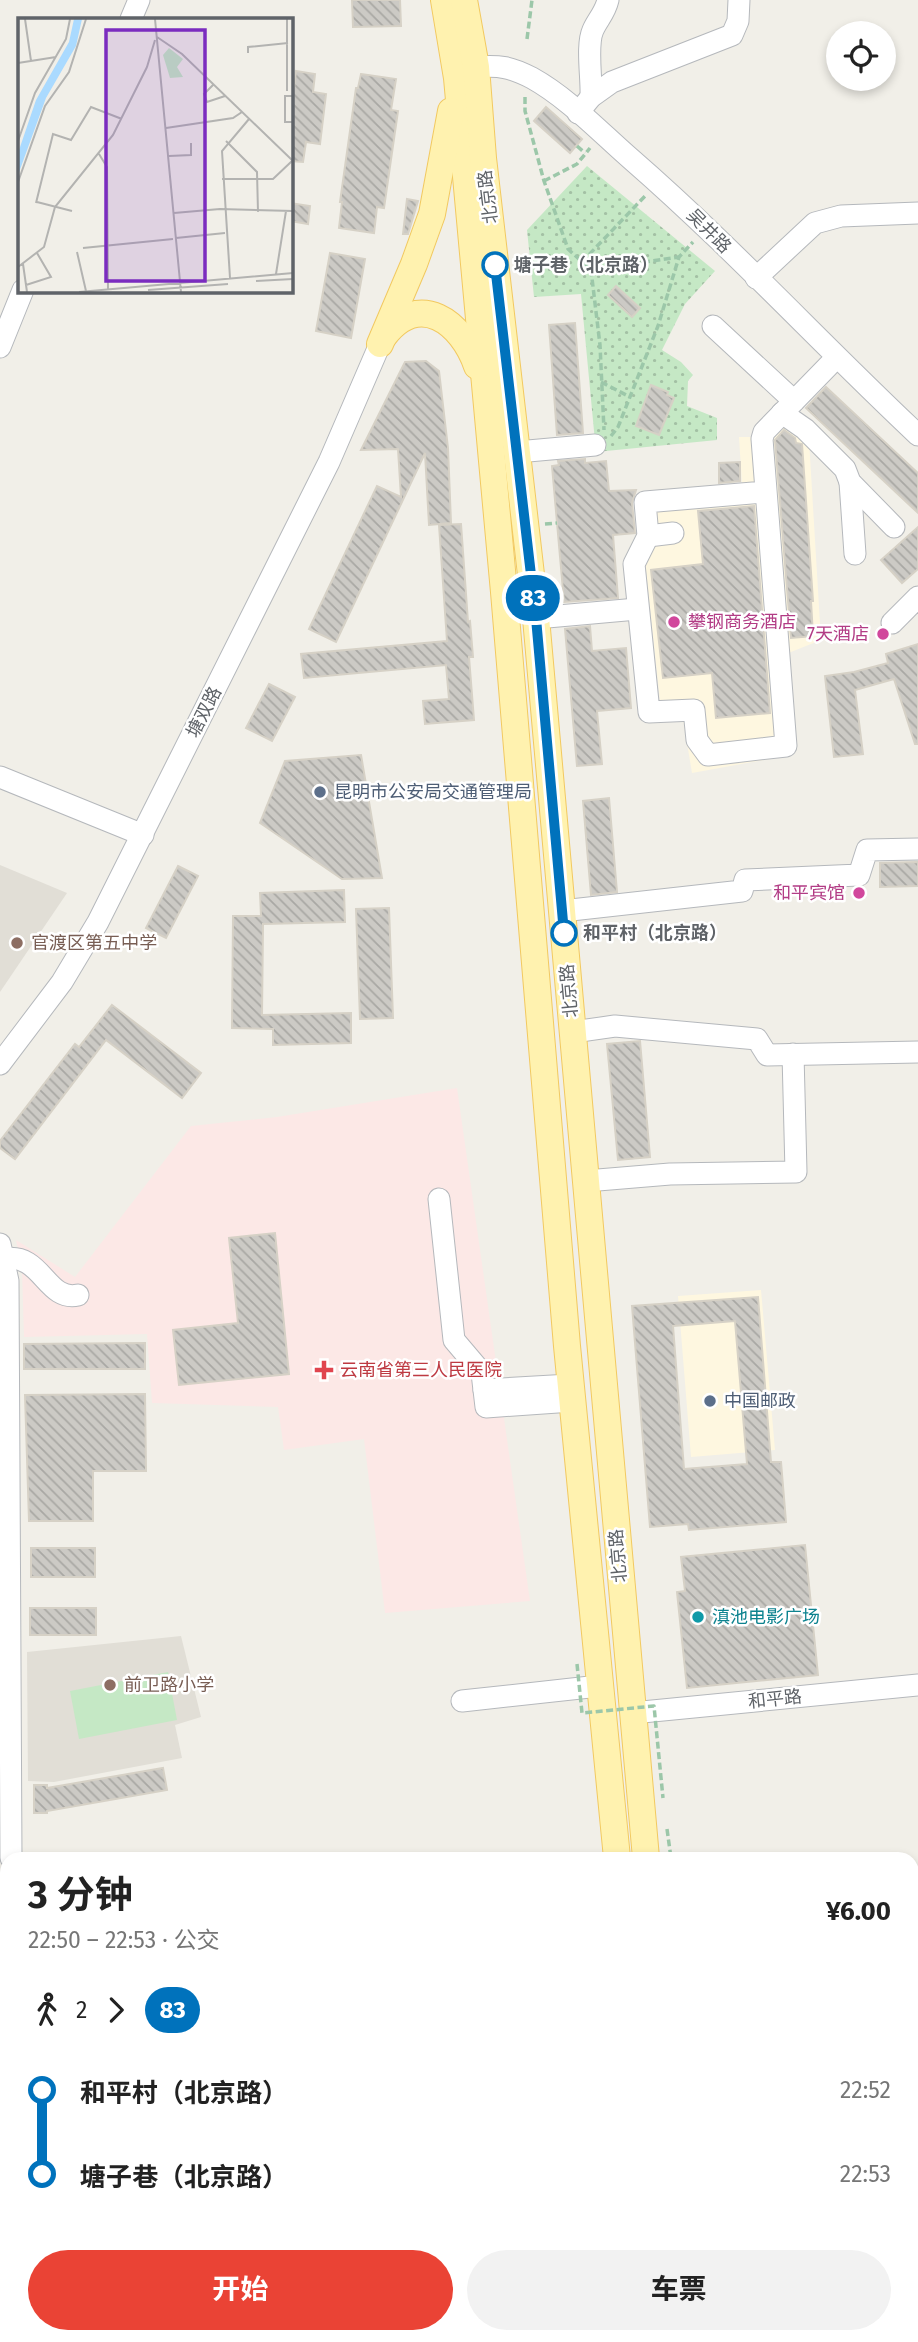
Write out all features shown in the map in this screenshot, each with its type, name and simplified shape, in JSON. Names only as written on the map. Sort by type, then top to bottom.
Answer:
[{"type":"main road","name":"北京路","points":[[444,0],[467,73],[483,158],[536,618],[645,1852]]},
{"type":"main road","name":"北京路","points":[[464,0],[484,384],[571,1393],[616,1852]]},
{"type":"main road","points":[[380,344],[432,214],[467,73]]},
{"type":"main road","points":[[380,344],[392,327],[401,320],[422,314],[443,319],[459,331],[475,359],[484,384]]},
{"type":"street","points":[[131,18],[139,0]]},
{"type":"street","points":[[585,105],[592,30],[600,20],[608,0]]},
{"type":"street","points":[[585,105],[612,82],[732,35],[738,21],[739,0]]},
{"type":"street","name":"吴井路","points":[[467,73],[498,65],[534,79],[585,105],[602,134],[708,227],[836,358],[918,435]]},
{"type":"street","points":[[756,278],[815,223],[841,216],[918,213]]},
{"type":"street","points":[[0,348],[22,292]]},
{"type":"street","points":[[713,326],[805,429],[845,469],[850,482],[855,554]]},
{"type":"street","name":"塘双路","points":[[0,1064],[62,982],[98,922],[329,462],[380,344]]},
{"type":"street","points":[[765,492],[726,498],[645,502],[648,536],[634,565],[649,712],[694,710],[697,740],[708,755],[786,746],[762,439],[764,432],[836,358]]},
{"type":"street","points":[[517,452],[600,444]]},
{"type":"street","points":[[850,482],[894,527]]},
{"type":"street","points":[[648,536],[673,533]]},
{"type":"street","points":[[892,623],[917,603]]},
{"type":"street","points":[[536,618],[637,609]]},
{"type":"street","points":[[0,777],[143,835]]},
{"type":"street","points":[[562,911],[742,891],[745,880],[859,875],[867,850],[918,849]]},
{"type":"street","points":[[573,1032],[615,1026],[698,1032],[757,1039],[767,1055],[918,1052]]},
{"type":"street","points":[[586,1181],[670,1174],[796,1172],[793,1054]]},
{"type":"street","points":[[439,1199],[454,1340],[482,1373],[485,1399],[571,1393]]},
{"type":"street","points":[[2,1251],[30,1263],[61,1295],[78,1295]]},
{"type":"street","points":[[2,1251],[8,1281],[9,1308],[11,1852]]},
{"type":"street","name":"和平路","points":[[632,1713],[918,1685]]},
{"type":"street","points":[[462,1701],[599,1686]]},
{"type":"path","points":[[527,39],[532,0]]},
{"type":"path","points":[[524,97],[525,111],[544,181],[568,249],[591,270],[601,382],[600,444]]},
{"type":"path","points":[[544,181],[577,164],[602,134]]},
{"type":"path","points":[[577,146],[585,153]]},
{"type":"path","points":[[582,262],[658,183]]},
{"type":"path","points":[[600,444],[618,427],[658,327],[679,257],[708,227]]},
{"type":"path","points":[[591,270],[679,257]]},
{"type":"path","points":[[601,382],[630,397]]},
{"type":"path","points":[[577,1664],[582,1713],[654,1706],[663,1798]]},
{"type":"shaded area","points":[[777,415],[809,440],[821,640],[786,654],[791,755],[692,773],[683,719],[662,720],[638,495],[742,484],[739,437],[751,437]]},
{"type":"shaded area","name":"官渡区第五中学","points":[[0,865],[67,893],[0,992]]},
{"type":"shaded area","name":"云南省第三人民医院","points":[[457,1088],[530,1601],[385,1613],[364,1439],[284,1450],[278,1407],[152,1403],[147,1334],[24,1337],[22,1270],[16,1240],[75,1277],[191,1126],[277,1117]]},
{"type":"shaded area","points":[[761,1290],[775,1450],[691,1457],[678,1296]]},
{"type":"shaded area","name":"前卫路小学","points":[[181,1636],[201,1717],[175,1725],[182,1758],[54,1782],[28,1781],[27,1652]]},
{"type":"green space","points":[[587,166],[715,271],[685,304],[662,350],[681,362],[693,375],[688,381],[687,406],[717,418],[717,440],[596,452],[581,294],[534,297],[527,230]]},
{"type":"green space","points":[[168,1672],[177,1720],[79,1739],[70,1691]]},
{"type":"building","points":[[352,0],[400,0],[401,26],[353,27]]},
{"type":"building","points":[[296,71],[315,74],[313,92],[326,94],[320,144],[306,142],[303,162],[292,161]]},
{"type":"building","points":[[361,74],[396,79],[391,110],[398,111],[384,208],[377,207],[374,233],[339,228],[340,202],[356,88]]},
{"type":"building","points":[[546,107],[582,139],[570,153],[534,121]]},
{"type":"building","points":[[407,199],[418,201],[408,234],[403,234]]},
{"type":"building","points":[[292,203],[310,206],[308,224],[292,221]]},
{"type":"building","points":[[330,253],[365,259],[351,338],[316,331]]},
{"type":"building","points":[[616,286],[640,308],[632,317],[608,295]]},
{"type":"building","points":[[575,323],[583,433],[557,435],[549,325]]},
{"type":"building","points":[[426,361],[439,371],[448,448],[451,523],[429,525],[425,453],[336,642],[309,629],[377,486],[401,497],[398,449],[361,450],[405,362]]},
{"type":"building","points":[[651,385],[668,392],[667,395],[674,398],[659,435],[636,426]]},
{"type":"building","points":[[826,387],[918,473],[918,513],[806,408]]},
{"type":"building","points":[[784,430],[795,438],[796,443],[802,444],[813,601],[813,636],[791,638],[775,440]]},
{"type":"building","points":[[585,459],[585,463],[606,461],[609,491],[636,490],[632,503],[635,533],[613,535],[618,598],[564,602],[552,466],[559,465],[558,461]]},
{"type":"building","points":[[740,462],[740,481],[719,483],[719,463]]},
{"type":"building","points":[[754,506],[770,713],[716,718],[712,673],[663,678],[651,570],[703,564],[698,511]]},
{"type":"building","points":[[461,524],[473,657],[469,657],[474,720],[425,724],[423,701],[449,699],[446,665],[304,678],[301,654],[447,641],[439,525]]},
{"type":"building","points":[[918,527],[918,569],[902,583],[881,560]]},
{"type":"building","points":[[590,626],[592,651],[626,648],[631,708],[597,711],[602,764],[577,766],[565,629]]},
{"type":"building","points":[[918,644],[918,744],[915,744],[894,679],[855,690],[863,754],[834,757],[825,676],[888,663],[886,654]]},
{"type":"building","points":[[269,684],[295,697],[272,741],[246,728]]},
{"type":"building","name":"昆明市公安局交通管理局","points":[[361,755],[382,878],[342,879],[260,823],[285,761]]},
{"type":"building","points":[[609,798],[617,892],[591,895],[583,801]]},
{"type":"building","points":[[918,862],[918,886],[880,887],[880,863]]},
{"type":"building","points":[[178,866],[198,876],[166,938],[146,928]]},
{"type":"building","points":[[344,890],[345,922],[263,924],[262,1015],[351,1013],[351,1043],[273,1045],[273,1029],[232,1028],[233,916],[261,916],[260,893]]},
{"type":"building","points":[[389,908],[393,1018],[360,1019],[356,909]]},
{"type":"building","points":[[112,1005],[201,1073],[182,1098],[106,1040],[15,1159],[0,1148],[0,1141],[75,1044],[79,1047]]},
{"type":"building","points":[[640,1041],[650,1157],[618,1160],[607,1044]]},
{"type":"building","points":[[275,1233],[289,1374],[179,1385],[173,1330],[238,1323],[229,1238]]},
{"type":"building","points":[[758,1297],[771,1462],[781,1462],[786,1522],[689,1530],[688,1524],[650,1527],[632,1306]],"holes":[[[735,1321],[747,1464],[684,1469],[673,1326]]]},
{"type":"building","points":[[145,1343],[145,1369],[24,1369],[24,1344]]},
{"type":"building","points":[[145,1394],[146,1471],[93,1471],[93,1521],[29,1521],[25,1395]]},
{"type":"building","points":[[805,1545],[818,1675],[687,1688],[677,1592],[685,1591],[681,1557]]},
{"type":"building","points":[[31,1548],[95,1548],[95,1577],[31,1577]]},
{"type":"building","points":[[30,1608],[96,1608],[96,1635],[30,1635]]},
{"type":"building","points":[[163,1768],[167,1790],[47,1813],[34,1813],[34,1785],[47,1785],[47,1788]]},
{"type":"bus line","name":"83","points":[[495,265],[536,618],[564,933]]},
{"type":"place","name":"塘子巷（北京路）","points":[[495,265]]},
{"type":"place","name":"攀钢商务酒店","points":[[674,622]]},
{"type":"place","name":"7天酒店","points":[[883,634]]},
{"type":"place","name":"昆明市公安局交通管理局","points":[[320,792]]},
{"type":"place","name":"和平宾馆","points":[[859,893]]},
{"type":"place","name":"和平村（北京路）","points":[[564,933]]},
{"type":"place","name":"官渡区第五中学","points":[[17,943]]},
{"type":"place","name":"云南省第三人民医院","points":[[324,1370]]},
{"type":"place","name":"中国邮政","points":[[710,1401]]},
{"type":"place","name":"滇池电影广场","points":[[698,1617]]},
{"type":"place","name":"前卫路小学","points":[[110,1685]]}]
